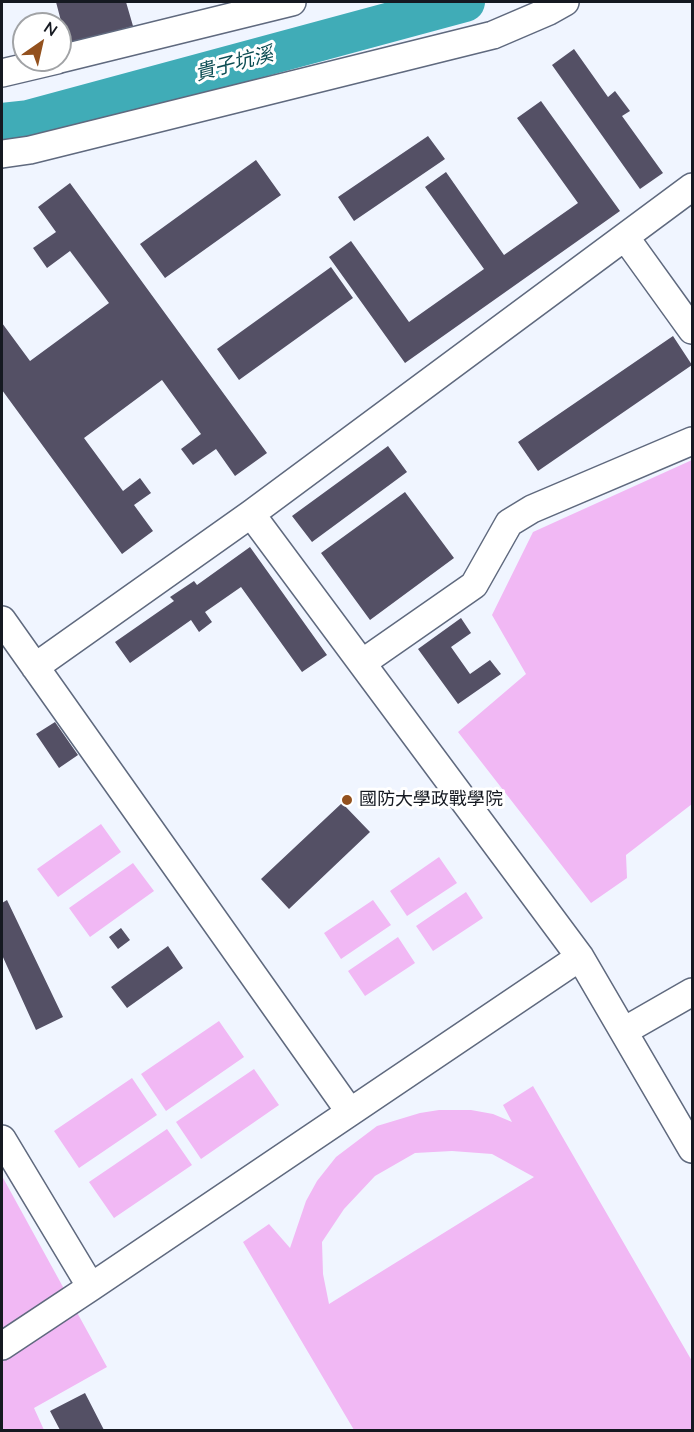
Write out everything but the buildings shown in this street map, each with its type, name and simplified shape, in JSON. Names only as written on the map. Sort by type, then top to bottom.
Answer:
[{"type":"lane","points":[[72,57],[292,2]]},
{"type":"lane","points":[[2,154],[30,150],[493,35],[565,2]]},
{"type":"lane","points":[[35,667],[251,514],[693,188]]},
{"type":"lane","points":[[625,237],[693,330]]},
{"type":"lane","points":[[362,663],[474,585],[509,523],[532,509],[693,441]]},
{"type":"lane","points":[[251,514],[580,957],[693,1149]]},
{"type":"lane","points":[[2,620],[350,1112]]},
{"type":"lane","points":[[2,1346],[580,957]]},
{"type":"lane","points":[[624,1031],[693,992]]},
{"type":"lane","points":[[2,1138],[91,1287]]},
{"type":"shaded area","points":[[692,460],[692,804],[626,855],[627,878],[591,903],[458,732],[526,674],[492,615],[533,532]]},
{"type":"shaded area","points":[[101,824],[121,852],[58,897],[37,869]]},
{"type":"shaded area","points":[[439,857],[457,883],[407,916],[390,891]]},
{"type":"shaded area","points":[[133,863],[154,891],[90,937],[69,908]]},
{"type":"shaded area","points":[[466,892],[483,918],[433,951],[416,926]]},
{"type":"shaded area","points":[[373,900],[391,925],[341,959],[324,933]]},
{"type":"shaded area","points":[[398,937],[415,963],[365,996],[348,971]]},
{"type":"shaded area","points":[[219,1021],[244,1057],[166,1111],[141,1074]]},
{"type":"shaded area","points":[[254,1069],[279,1105],[201,1159],[176,1122]]},
{"type":"shaded area","points":[[132,1078],[157,1115],[79,1168],[54,1131]]},
{"type":"shaded area","points":[[533,1086],[692,1361],[692,1430],[354,1430],[243,1242],[269,1224],[290,1248],[306,1201],[317,1181],[336,1157],[377,1126],[420,1113],[439,1110],[471,1110],[493,1114],[512,1122],[503,1105]],"holes":[[[452,1151],[492,1154],[534,1177],[329,1304],[323,1274],[322,1242],[344,1209],[375,1176],[415,1153]]]},
{"type":"shaded area","points":[[167,1129],[192,1165],[114,1218],[89,1182]]},
{"type":"shaded area","points":[[2,1176],[107,1367],[34,1408],[44,1430],[2,1430]]},
{"type":"waterway","name":"貴子坑溪","points":[[2,123],[28,120],[465,2]]},
{"type":"place","name":"國防大學政戰學院","points":[[347,800]]}]
